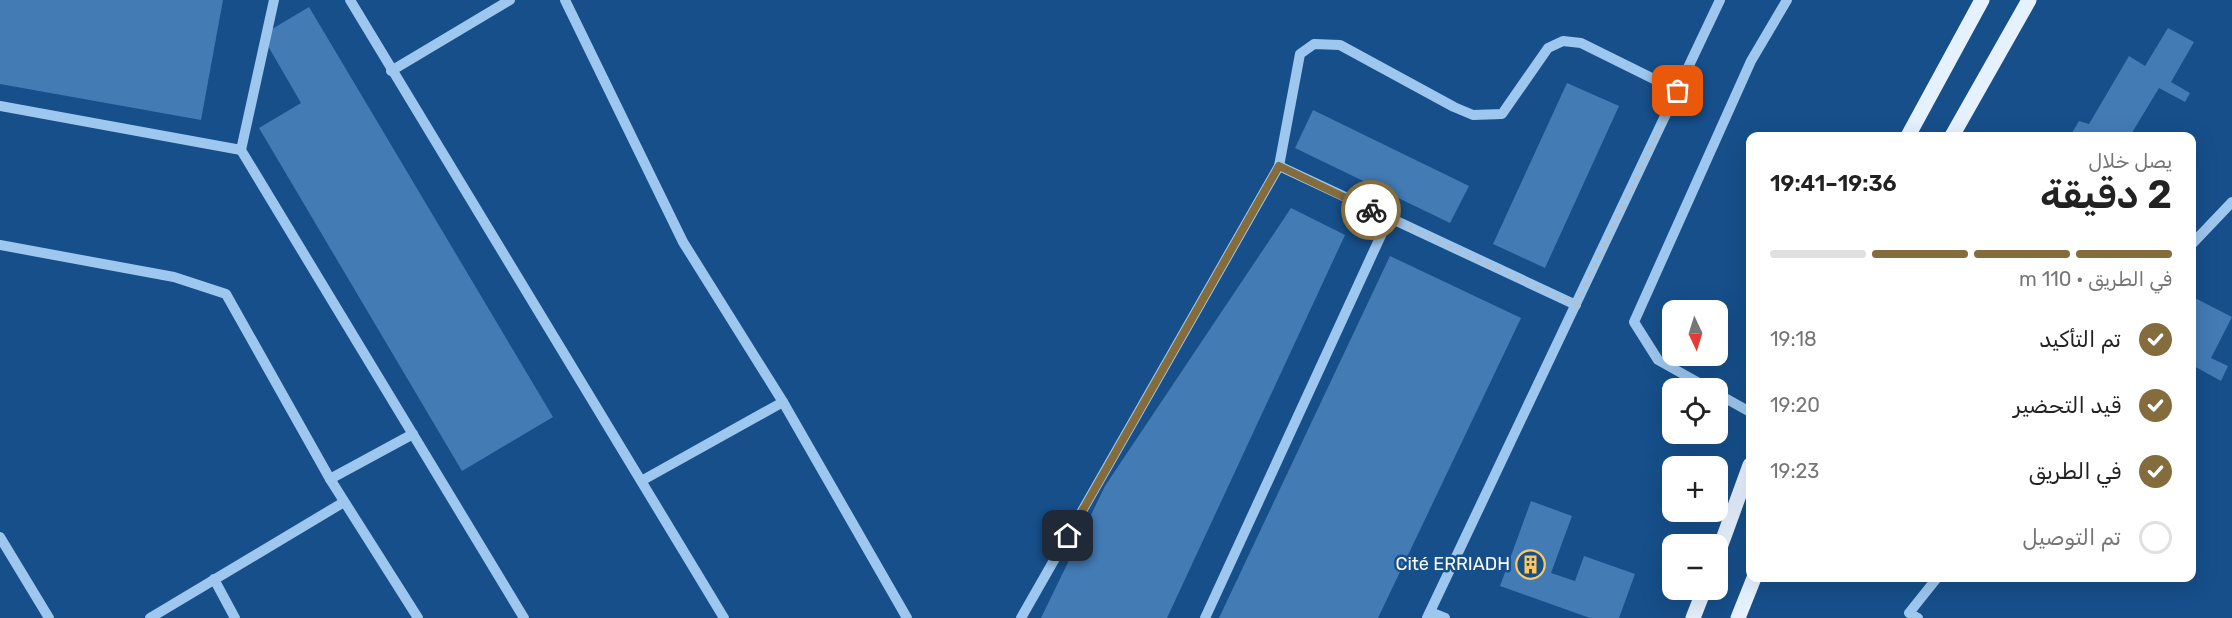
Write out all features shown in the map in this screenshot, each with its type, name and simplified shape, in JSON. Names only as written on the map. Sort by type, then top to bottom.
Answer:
[{"type":"main road","points":[[1910,132],[1982,0]]},
{"type":"main road","points":[[1954,132],[2029,0]]},
{"type":"main road","points":[[1725,534],[1746,476]]},
{"type":"main road","points":[[1738,618],[1752,582]]},
{"type":"main road","points":[[1693,618],[1700,600]]},
{"type":"street","points":[[274,0],[242,150],[524,618]]},
{"type":"street","points":[[350,0],[391,71],[643,480],[724,618]]},
{"type":"street","points":[[391,71],[510,0]]},
{"type":"street","points":[[565,0],[683,242],[783,402],[907,618]]},
{"type":"street","points":[[1445,618],[1429,615],[1720,0]]},
{"type":"street","points":[[1690,378],[1658,360],[1634,322],[1751,61],[1787,0]]},
{"type":"street","points":[[1021,618],[1279,166],[1300,54],[1314,44],[1341,45],[1473,116],[1502,114],[1548,48],[1563,41],[1581,43],[1678,91]]},
{"type":"street","points":[[0,106],[242,150]]},
{"type":"street","points":[[1279,166],[1576,305]]},
{"type":"street","points":[[2196,240],[2232,202]]},
{"type":"street","points":[[1205,618],[1389,218]]},
{"type":"street","points":[[0,245],[174,277],[226,294],[330,479],[418,618]]},
{"type":"street","points":[[1728,400],[1746,410]]},
{"type":"street","points":[[643,480],[783,402]]},
{"type":"street","points":[[330,479],[413,434]]},
{"type":"street","points":[[150,618],[344,502]]},
{"type":"street","points":[[0,537],[49,618]]},
{"type":"street","points":[[214,579],[235,618]]},
{"type":"street","points":[[1918,618],[1909,613],[1934,582]]},
{"type":"building","points":[[0,0],[223,0],[201,120],[0,84]]},
{"type":"building","points":[[309,7],[553,417],[462,471],[259,128],[301,103],[268,46],[272,29]]},
{"type":"building","points":[[2168,28],[2194,42],[2171,82],[2190,93],[2185,102],[2159,88],[2132,132],[2072,132],[2079,121],[2089,124],[2129,56],[2145,66]]},
{"type":"building","points":[[1567,83],[1619,106],[1545,268],[1493,244]]},
{"type":"building","points":[[1313,110],[1469,186],[1450,223],[1295,148]]},
{"type":"building","points":[[1291,208],[1345,235],[1167,618],[1041,618],[1105,486]]},
{"type":"building","points":[[1390,256],[1521,318],[1378,618],[1219,618]]},
{"type":"building","points":[[2196,299],[2232,317],[2211,358],[2228,366],[2221,381],[2196,367]]},
{"type":"building","name":"Cité ERRIADH","points":[[1531,501],[1572,516],[1551,573],[1575,581],[1584,556],[1635,574],[1619,618],[1590,618],[1500,586]]},
{"type":"way so far","points":[[1371,210],[1576,305],[1678,91]]},
{"type":"place","name":"Cité ERRIADH","points":[[1531,564]]},
{"type":"route","points":[[1068,536],[1195,309],[1279,166],[1371,210]]}]
